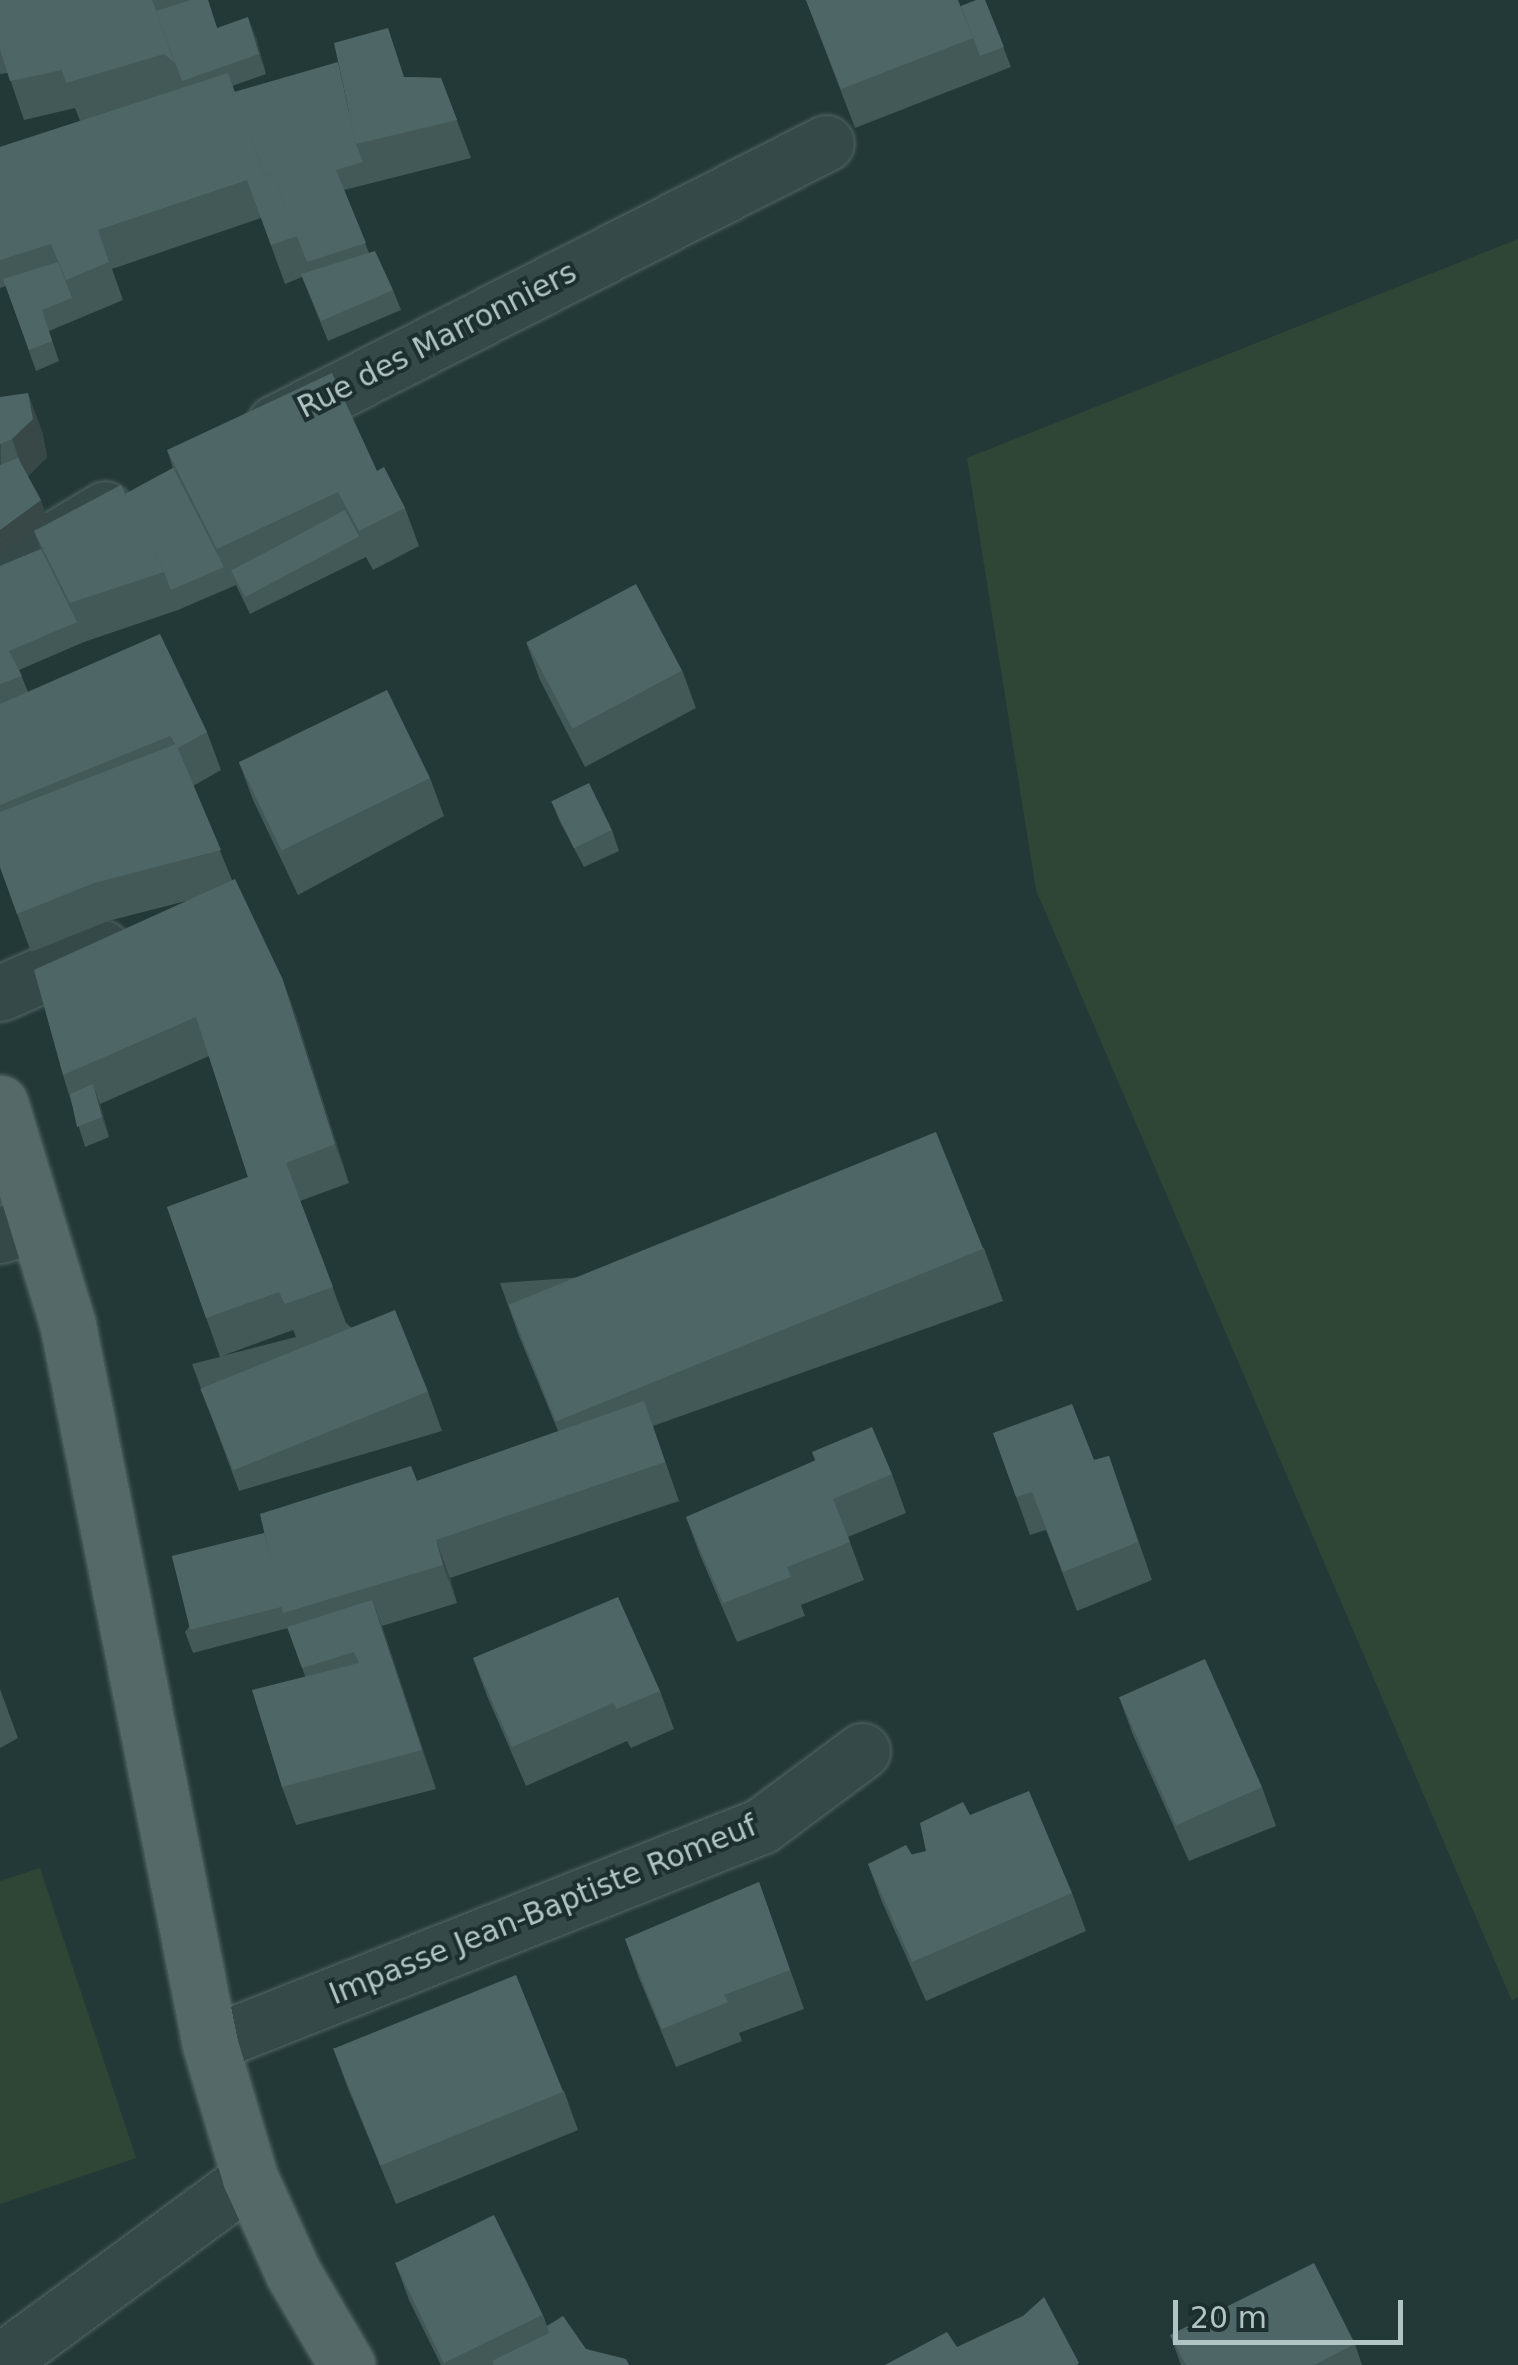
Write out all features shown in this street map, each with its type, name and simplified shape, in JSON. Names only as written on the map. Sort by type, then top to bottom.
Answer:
[{"type":"main road","points":[[0,1104],[18,1229],[72,1345],[210,2044],[250,2178],[293,2273],[347,2365]]},
{"type":"street","name":"Rue des Marronniers","points":[[223,449],[826,143]]},
{"type":"street","points":[[0,572],[152,485]]},
{"type":"street","points":[[0,993],[155,930]]},
{"type":"street","name":"Impasse Jean-Baptiste Romeuf","points":[[210,2044],[760,1826],[862,1751]]},
{"type":"street","points":[[0,2362],[250,2178]]},
{"type":"green space","points":[[1518,239],[1518,1997],[1512,2001],[1036,890],[967,458]]},
{"type":"green space","points":[[40,1868],[136,2158],[0,2204],[0,1881]]},
{"type":"building","points":[[0,0],[152,0],[175,63],[164,54],[66,83],[62,70],[10,81],[0,49]]},
{"type":"building","points":[[191,0],[208,0],[217,28],[248,17],[259,54],[182,81],[156,11]]},
{"type":"building","points":[[806,0],[958,0],[973,38],[841,89]]},
{"type":"building","points":[[985,0],[1004,47],[980,56],[961,6]]},
{"type":"building","points":[[388,28],[404,77],[441,78],[457,120],[356,144],[334,43]]},
{"type":"building","points":[[338,62],[363,162],[336,170],[366,243],[307,262],[272,173],[265,176],[234,92]]},
{"type":"building","points":[[228,73],[265,176],[272,173],[297,236],[271,245],[247,180],[98,230],[109,262],[66,280],[51,244],[0,260],[0,147]]},
{"type":"building","points":[[375,251],[393,290],[321,321],[301,274]]},
{"type":"building","points":[[58,262],[72,298],[42,310],[52,341],[29,350],[3,279]]},
{"type":"building","points":[[332,373],[377,471],[384,467],[405,508],[359,531],[338,492],[217,549],[167,450]]},
{"type":"building","points":[[28,393],[33,419],[12,439],[0,444],[0,397]]},
{"type":"building","points":[[18,458],[41,500],[0,530],[0,465]]},
{"type":"building","points":[[173,468],[224,567],[171,590],[125,494]]},
{"type":"building","points":[[121,485],[164,572],[70,603],[34,531]]},
{"type":"building","points":[[345,510],[359,536],[245,597],[231,571]]},
{"type":"building","points":[[41,549],[77,622],[9,651],[22,676],[0,684],[0,566]]},
{"type":"building","points":[[636,584],[682,671],[573,729],[527,642]]},
{"type":"building","points":[[160,634],[207,732],[178,748],[170,736],[0,805],[0,704]]},
{"type":"building","points":[[387,690],[430,778],[282,850],[239,762]]},
{"type":"building","points":[[176,744],[221,850],[94,883],[17,914],[0,867],[0,812]]},
{"type":"building","points":[[589,783],[612,830],[574,848],[551,801]]},
{"type":"building","points":[[235,879],[282,978],[335,1144],[286,1163],[333,1287],[285,1304],[279,1292],[206,1318],[167,1207],[248,1177],[196,1017],[63,1075],[34,970]]},
{"type":"building","points":[[93,1084],[102,1117],[77,1127],[70,1094]]},
{"type":"building","points":[[936,1132],[983,1249],[556,1422],[509,1305]]},
{"type":"building","points":[[395,1310],[428,1392],[233,1470],[200,1389]]},
{"type":"building","points":[[644,1401],[665,1462],[436,1540],[443,1565],[283,1613],[260,1514],[411,1466],[417,1481]]},
{"type":"building","points":[[1072,1404],[1094,1460],[1109,1456],[1138,1542],[1063,1572],[1032,1492],[1016,1497],[993,1433]]},
{"type":"building","points":[[872,1427],[892,1474],[833,1499],[850,1542],[787,1567],[791,1577],[723,1603],[686,1517],[816,1460],[812,1452]]},
{"type":"building","points":[[264,1533],[282,1607],[190,1630],[172,1556]]},
{"type":"building","points":[[618,1597],[660,1691],[617,1709],[613,1703],[512,1747],[473,1658]]},
{"type":"building","points":[[372,1600],[422,1750],[282,1787],[252,1690],[359,1663],[354,1652],[302,1668],[287,1627]]},
{"type":"building","points":[[1205,1659],[1262,1787],[1176,1825],[1119,1697]]},
{"type":"building","points":[[1029,1791],[1072,1893],[912,1962],[868,1864],[906,1845],[912,1855],[926,1851],[920,1823],[963,1802],[970,1815]]},
{"type":"building","points":[[759,1882],[790,1970],[724,1995],[728,2002],[662,2029],[625,1939]]},
{"type":"building","points":[[516,1975],[563,2092],[381,2166],[333,2049]]},
{"type":"building","points":[[494,2215],[543,2315],[444,2363],[395,2263]]},
{"type":"building","points":[[1314,2263],[1355,2344],[1314,2365],[1186,2365],[1170,2335]]},
{"type":"building","points":[[1044,2297],[1077,2365],[885,2365],[947,2332],[957,2347],[1023,2316]]},
{"type":"building","points":[[563,2316],[586,2349],[626,2359],[629,2365],[494,2365],[492,2361],[549,2333],[547,2326]]}]
